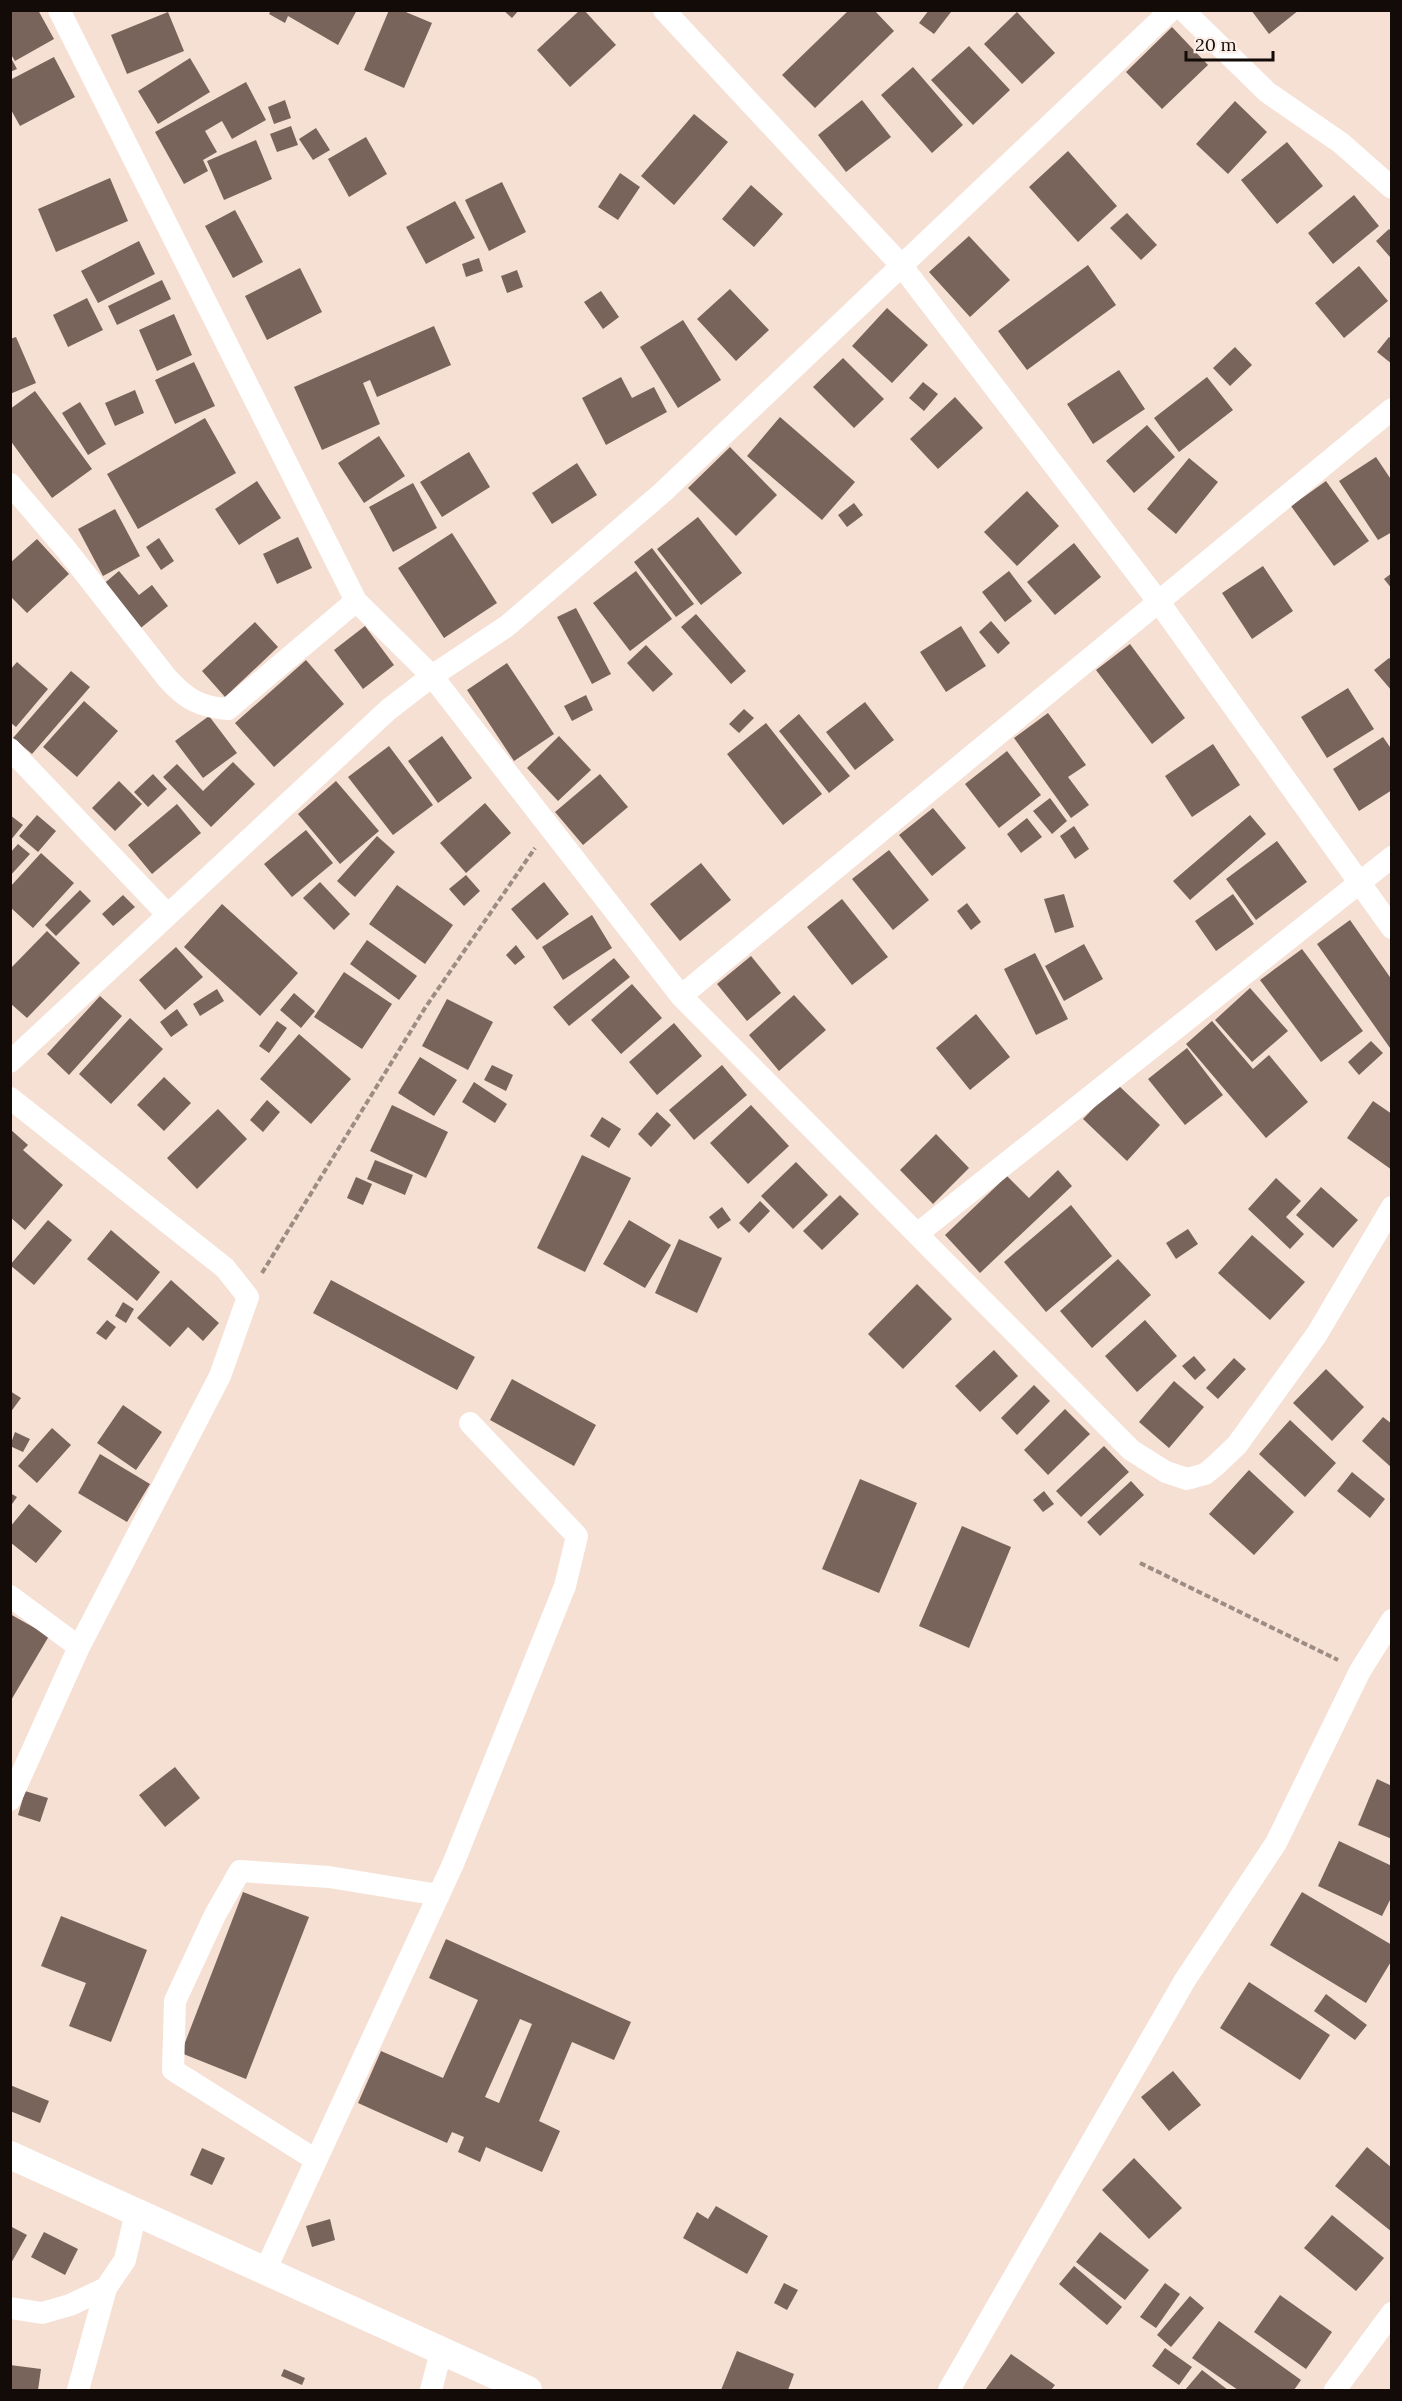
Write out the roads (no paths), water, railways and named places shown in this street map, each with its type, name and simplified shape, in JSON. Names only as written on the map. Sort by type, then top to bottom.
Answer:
[{"type":"street","points":[[59,10],[356,601],[432,676],[681,996],[1131,1450],[1166,1472],[1187,1479],[1205,1474],[1237,1445],[1317,1334],[1392,1207]]},
{"type":"street","points":[[664,10],[901,265],[1158,602],[1392,928]]},
{"type":"street","points":[[10,1062],[388,710],[432,676],[507,626],[663,492],[1170,10]]},
{"type":"street","points":[[1183,10],[1268,92],[1341,143],[1392,188]]},
{"type":"street","points":[[681,996],[1392,409]]},
{"type":"street","points":[[10,484],[65,548],[167,678],[183,695],[210,708],[228,709],[356,601]]},
{"type":"street","points":[[10,749],[168,915]]},
{"type":"street","points":[[917,1234],[1392,857]]},
{"type":"street","points":[[10,1098],[225,1268],[248,1297],[220,1376],[79,1647],[10,1800]]},
{"type":"street","points":[[264,2271],[439,1895],[565,1586],[577,1536],[470,1423]]},
{"type":"street","points":[[10,1596],[79,1647]]},
{"type":"street","points":[[950,2391],[1185,1980],[1276,1843],[1360,1671],[1392,1620]]},
{"type":"street","points":[[316,2160],[174,2070],[175,2001],[214,1915],[240,1871],[329,1877],[439,1895]]},
{"type":"street","points":[[10,2155],[528,2391]]},
{"type":"street","points":[[78,2391],[106,2288],[124,2260],[136,2212]]},
{"type":"street","points":[[10,2308],[42,2313],[70,2305],[106,2288]]},
{"type":"street","points":[[1335,2391],[1392,2313]]},
{"type":"street","points":[[431,2391],[441,2352]]}]
